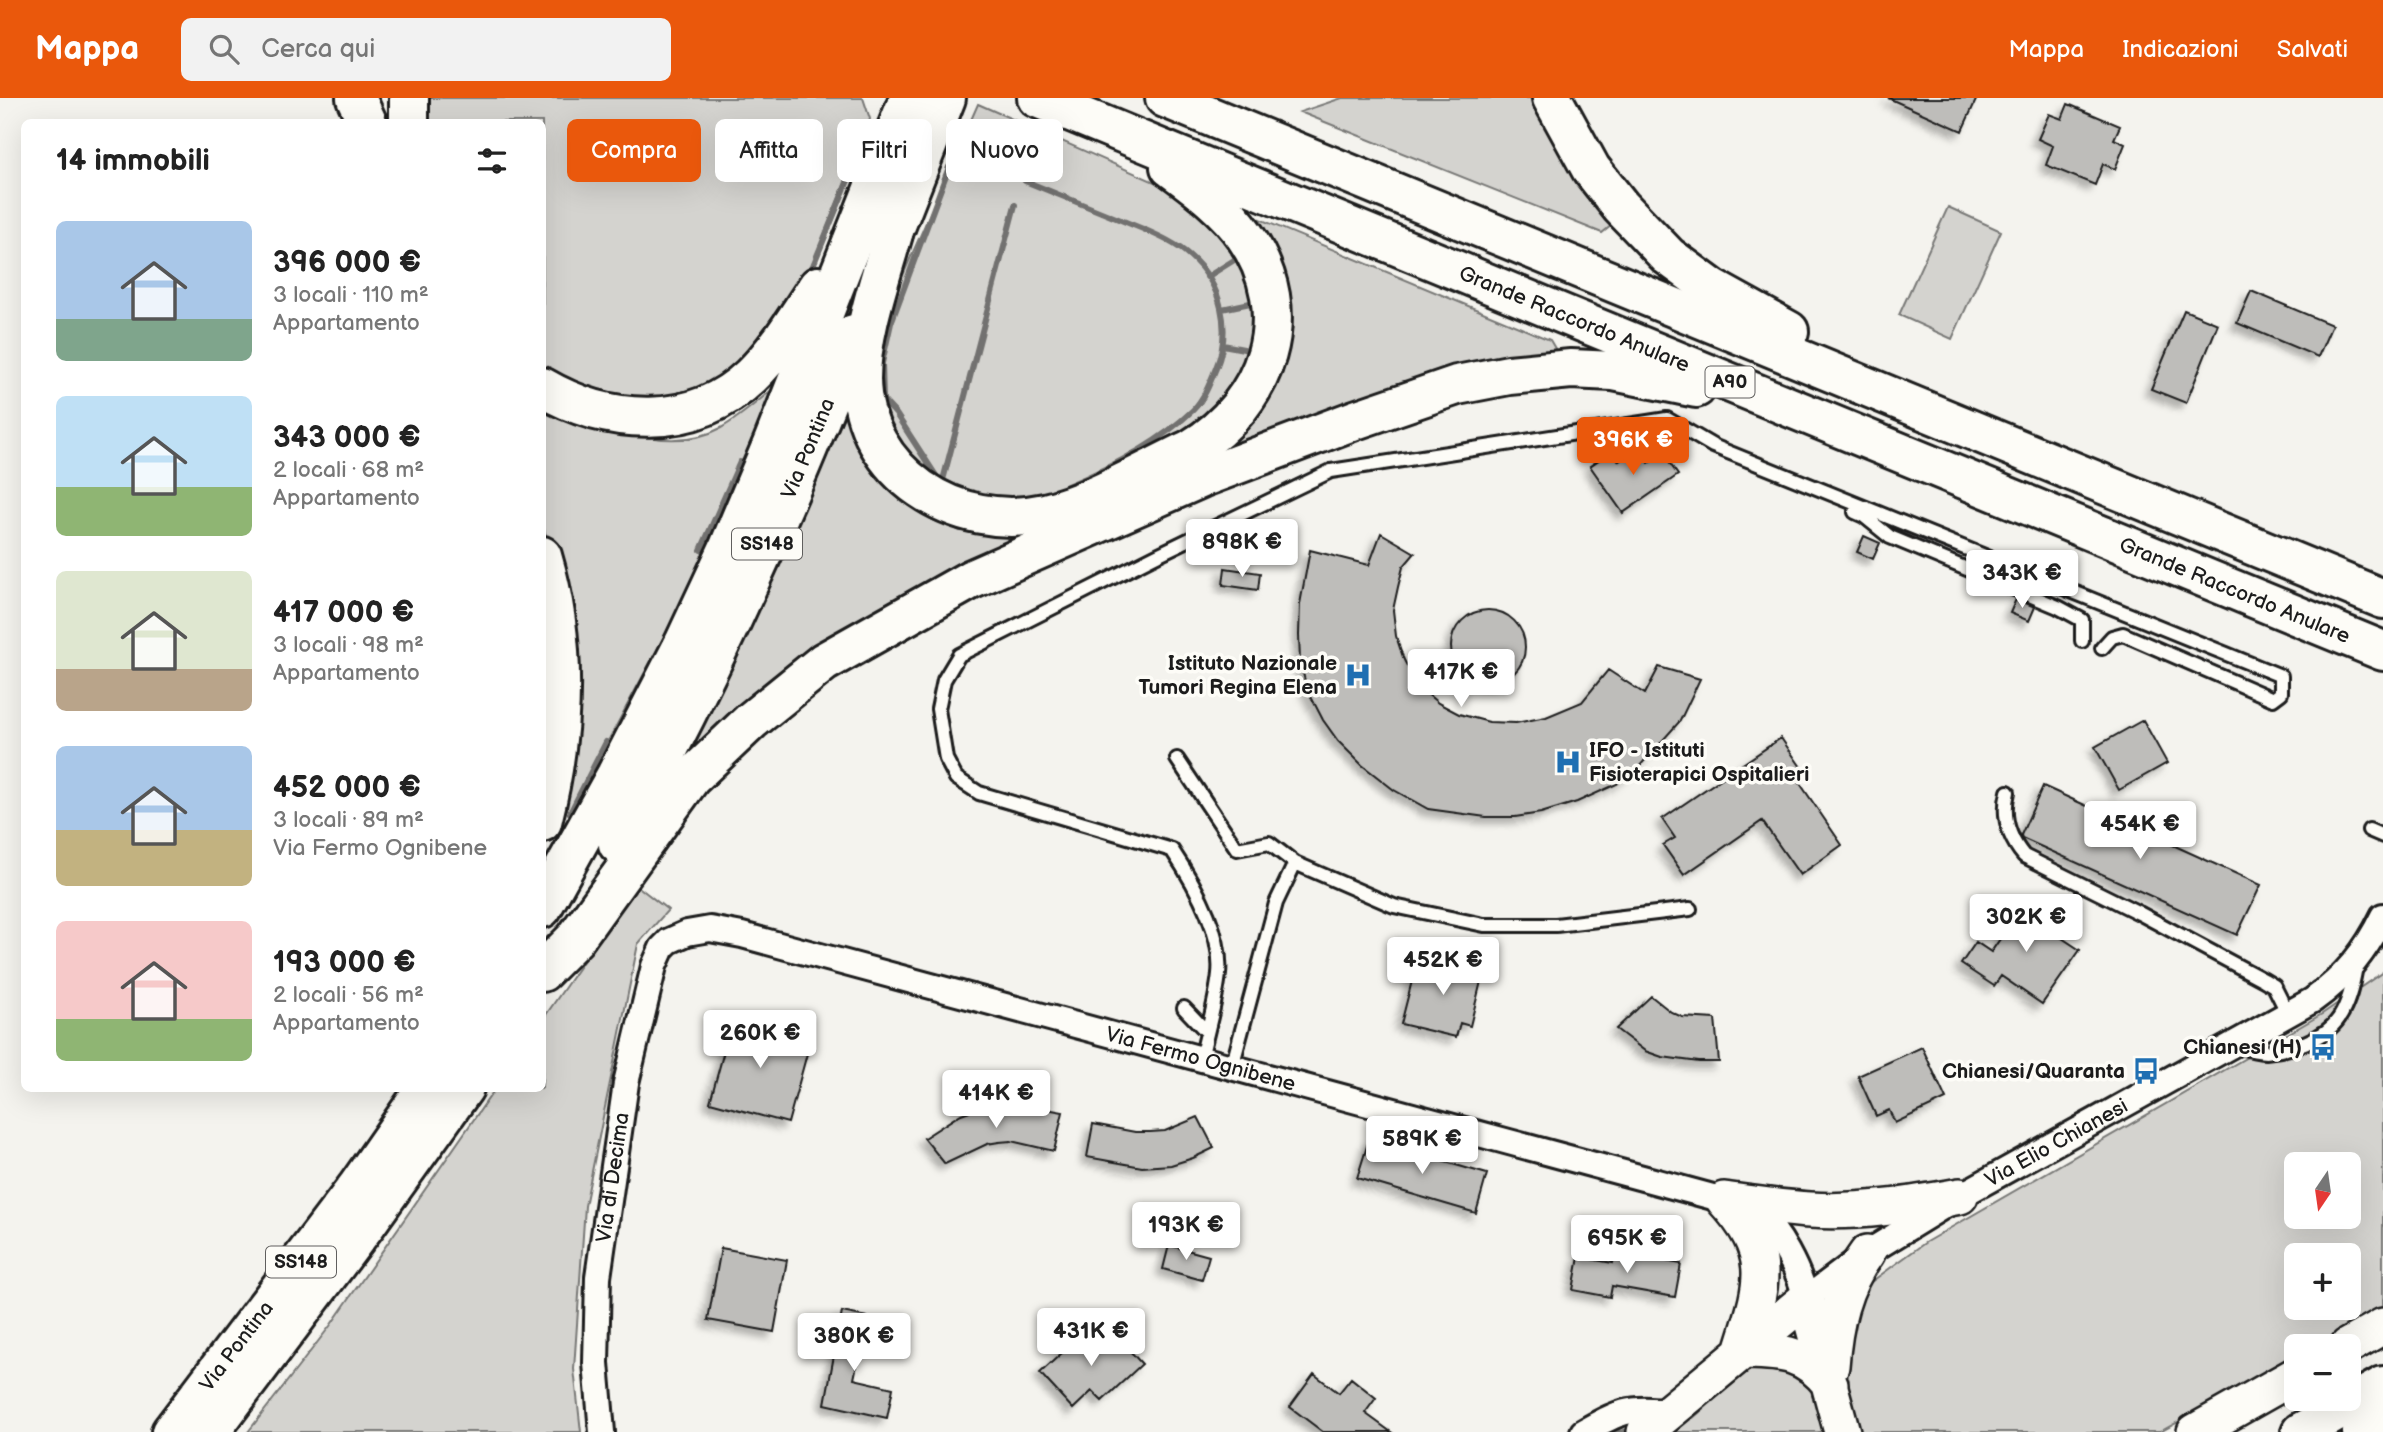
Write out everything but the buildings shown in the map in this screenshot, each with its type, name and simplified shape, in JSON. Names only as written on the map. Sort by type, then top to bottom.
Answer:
[{"type":"highway","points":[[356,98],[365,119]]},
{"type":"highway","points":[[409,119],[410,98]]},
{"type":"highway","name":"Via Pontina","points":[[546,963],[619,842],[694,702],[810,442],[878,223],[909,98]]},
{"type":"highway","name":"Via Pontina","points":[[546,901],[616,775],[717,572],[773,442],[878,223],[946,98]]},
{"type":"highway","name":"Grande Raccordo Anulare","points":[[1037,98],[2383,651]]},
{"type":"highway","name":"A90","points":[[1165,98],[2383,599]]},
{"type":"highway","points":[[1552,98],[1591,169],[1621,207],[1668,256],[1726,297],[1953,422]]},
{"type":"highway","points":[[878,223],[868,329],[862,362],[862,391],[880,447],[909,482],[939,501],[963,509],[1002,516],[1041,514],[1079,502],[1191,449],[1225,424],[1242,405],[1255,384],[1266,355],[1271,330],[1271,305],[1266,281],[1256,254],[1221,208],[1166,164],[1077,114]]},
{"type":"highway","points":[[546,389],[592,409],[640,418],[681,414],[717,401],[750,377],[878,223]]},
{"type":"highway","points":[[546,966],[583,928],[691,778],[751,721],[824,662],[970,580],[1202,478],[1457,384],[1508,375],[1571,369],[1595,370],[1778,402]]},
{"type":"highway","points":[[2256,547],[2383,579]]},
{"type":"highway","points":[[546,575],[560,656],[561,695],[553,774],[546,805]]},
{"type":"highway","name":"Via Pontina","points":[[171,1432],[349,1198],[423,1092]]},
{"type":"highway","name":"Via Pontina","points":[[209,1432],[368,1222],[461,1092]]},
{"type":"highway","points":[[2301,1432],[2383,1386]]},
{"type":"highway","points":[[2362,1432],[2383,1420]]},
{"type":"street","name":"Via Elio Chianesi","points":[[1806,1299],[1867,1253],[1960,1196],[2234,1045],[2325,991],[2357,962],[2383,916]]},
{"type":"street","name":"Via Fermo Ognibene","points":[[677,936],[702,929],[724,930],[1724,1200],[1754,1212],[1767,1224],[1799,1276],[1806,1299]]},
{"type":"street","name":"Via di Decima","points":[[602,1432],[596,1363],[598,1277],[626,1083],[654,966],[662,948],[677,936]]},
{"type":"street","points":[[1724,1200],[1830,1211],[1907,1205],[1960,1196]]},
{"type":"street","points":[[1724,1200],[1746,1227],[1761,1264],[1757,1299],[1742,1351]]},
{"type":"street","points":[[1830,1384],[1840,1307],[1851,1277],[1867,1253]]},
{"type":"street","points":[[1583,1432],[1625,1410],[1648,1409],[1657,1422],[1806,1299],[1842,1432]]},
{"type":"street","points":[[2361,1339],[2383,1326]]},
{"type":"street","points":[[1742,1351],[1785,1353],[1798,1357],[1819,1370],[1830,1384]]},
{"type":"street","points":[[2195,1432],[2284,1382]]},
{"type":"lane","points":[[1201,1059],[1219,972],[1214,932],[1189,876],[1172,850],[979,793],[956,778],[946,759],[938,709],[944,680],[959,655],[1331,471],[1667,419],[1713,446],[2281,676],[2281,693],[2273,699],[2123,634],[2112,636],[2102,648]]},
{"type":"lane","points":[[1713,446],[1714,454],[1864,516],[1890,537],[2058,607],[2082,620],[2082,641]]},
{"type":"lane","points":[[1177,759],[1237,849],[1269,843],[1295,863],[1394,906],[1484,925],[1556,925],[1690,909]]},
{"type":"lane","points":[[2008,792],[2004,806],[2011,841],[2024,856],[2139,913],[2264,980],[2274,986],[2288,1014]]},
{"type":"lane","points":[[2369,830],[2383,836]]},
{"type":"lane","points":[[1232,1067],[1276,903],[1295,863]]},
{"type":"lane","points":[[2234,1045],[2267,1052],[2299,1045],[2326,1031],[2338,1020],[2345,1008],[2357,962]]},
{"type":"lane","points":[[1184,1009],[1207,1032]]},
{"type":"shaded area","points":[[417,98],[863,98],[870,119],[837,119],[837,182],[845,182],[809,273],[736,369],[715,383],[666,403],[585,394],[546,375],[546,119],[414,119]]},
{"type":"shaded area","points":[[1342,98],[1532,98],[1563,157],[1612,225],[1602,233],[1300,112]]},
{"type":"shaded area","points":[[978,104],[1012,119],[971,119]]},
{"type":"shaded area","points":[[1063,142],[1175,191],[1232,240],[1250,274],[1257,321],[1247,365],[1231,402],[1191,438],[1046,502],[940,494],[886,437],[877,369],[899,284],[946,177],[946,182],[1063,182]]},
{"type":"shaded area","points":[[1948,207],[2001,231],[1952,339],[1899,315]]},
{"type":"shaded area","points":[[1250,215],[1550,340],[1557,352],[1426,375],[1203,467],[1266,385]]},
{"type":"shaded area","points":[[778,385],[682,603],[570,812],[560,800],[551,551],[546,535],[546,406],[631,434],[678,439],[700,436],[721,428]]},
{"type":"shaded area","points":[[855,391],[889,486],[920,511],[960,531],[1039,538],[673,786],[774,578]]},
{"type":"shaded area","points":[[636,885],[668,910],[638,944],[585,1206],[574,1369],[581,1432],[248,1432],[330,1326],[493,1092],[546,1092],[546,1015]]},
{"type":"shaded area","points":[[2383,972],[2383,1309],[2338,1334],[2284,1334],[2284,1364],[2160,1432],[1613,1432],[1693,1418],[1743,1375],[1926,1242],[2322,1014]]},
{"type":"waterway","points":[[940,482],[896,414],[883,400],[882,363],[891,323],[946,175]]},
{"type":"waterway","points":[[810,273],[847,182]]},
{"type":"waterway","points":[[1027,182],[1143,229],[1179,248],[1201,267],[1210,280],[1217,293],[1223,323],[1221,353],[1209,385],[1197,406],[1180,422],[1132,454],[1065,487]]},
{"type":"waterway","points":[[942,484],[1015,205]]},
{"type":"waterway","points":[[1207,277],[1239,257]]},
{"type":"waterway","points":[[1222,309],[1255,302]]},
{"type":"waterway","points":[[1223,345],[1254,351]]},
{"type":"waterway","points":[[701,550],[740,462]]},
{"type":"waterway","points":[[570,813],[606,742]]},
{"type":"place","name":"Istituto Nazionale Tumori Regina Elena","points":[[1358,675]]},
{"type":"place","name":"IFO - Istituti Fisioterapici Ospitalieri","points":[[1568,762]]},
{"type":"place","name":"Chianesi (H)","points":[[2323,1047]]},
{"type":"place","name":"Chianesi/Quaranta","points":[[2146,1071]]}]
